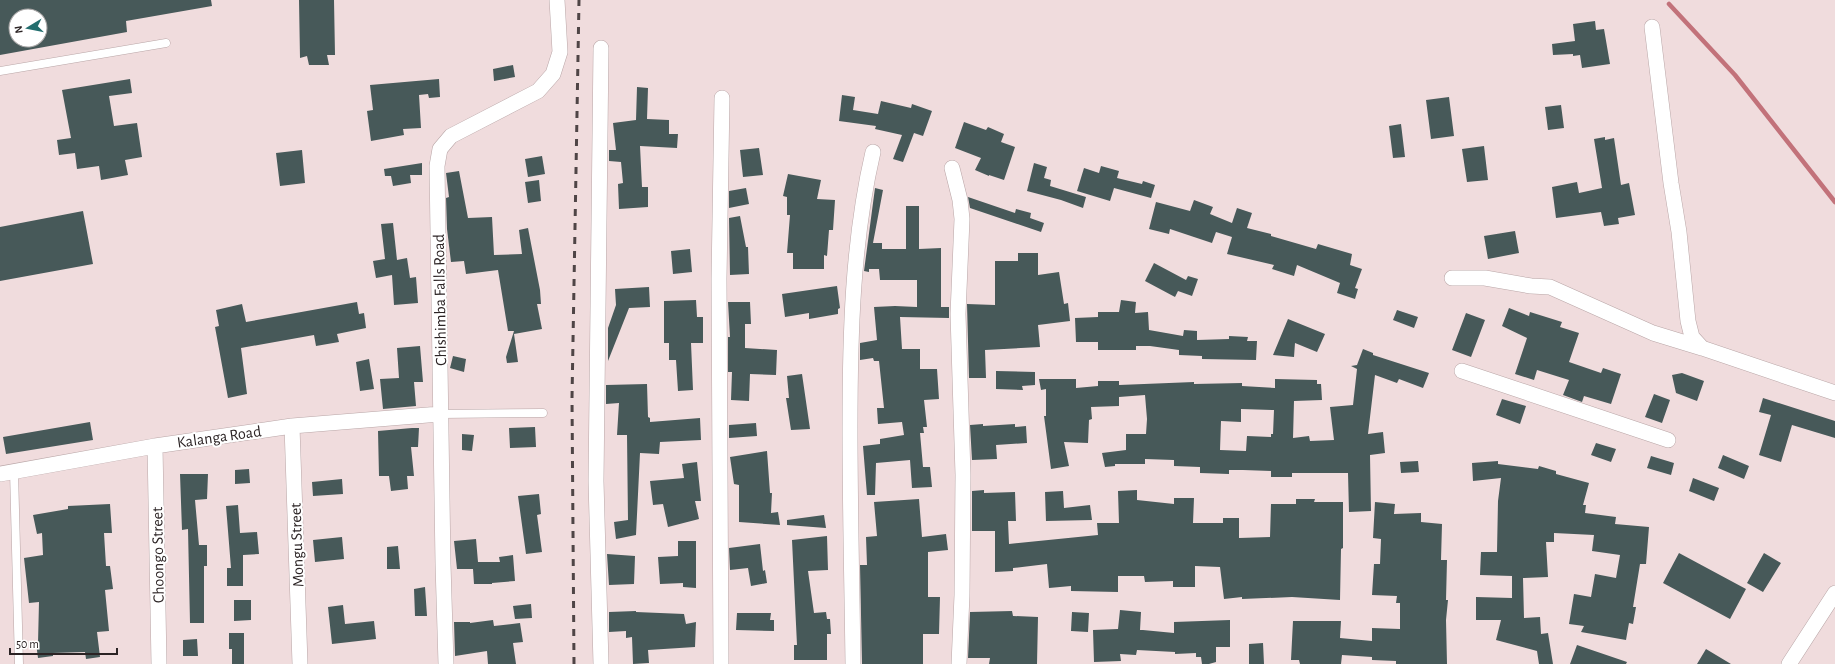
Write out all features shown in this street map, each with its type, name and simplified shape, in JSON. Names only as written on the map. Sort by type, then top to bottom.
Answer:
[{"type":"street","name":"Chishimba Falls Road","points":[[446,664],[440,414],[437,166],[440,149],[451,136],[538,90],[553,74],[560,52],[557,0]]},
{"type":"street","points":[[1652,26],[1671,183],[1679,232],[1688,321],[1692,337],[1702,348]]},
{"type":"street","points":[[601,48],[596,481],[601,664]]},
{"type":"street","points":[[721,664],[719,279],[722,98]]},
{"type":"street","points":[[853,664],[850,351],[857,254],[867,175],[873,152]]},
{"type":"street","points":[[952,168],[960,200],[962,219],[958,314],[962,459],[962,595],[959,664]]},
{"type":"street","points":[[1452,278],[1485,278],[1531,286],[1550,287],[1653,333],[1835,393]]},
{"type":"street","points":[[1462,371],[1668,440]]},
{"type":"street","name":"Kalanga Road","points":[[7,472],[155,446],[292,426],[440,414]]},
{"type":"street","name":"Mongu Street","points":[[292,426],[300,664]]},
{"type":"street","name":"Choongo Street","points":[[155,446],[159,664]]},
{"type":"street","points":[[1789,664],[1835,593]]},
{"type":"lane","points":[[0,71],[166,43]]},
{"type":"lane","points":[[440,414],[543,413]]},
{"type":"lane","points":[[7,472],[18,664]]},
{"type":"building","points":[[0,0],[211,0],[212,6],[126,21],[127,32],[48,46],[48,8],[8,8],[8,48],[39,48],[0,55]]},
{"type":"building","points":[[299,0],[334,0],[335,55],[327,55],[329,65],[309,65],[307,56],[300,58]]},
{"type":"building","points":[[1595,21],[1596,30],[1604,29],[1610,64],[1582,68],[1580,55],[1553,55],[1552,44],[1575,41],[1573,24]]},
{"type":"building","points":[[513,65],[515,77],[494,81],[493,69]]},
{"type":"building","points":[[130,79],[132,93],[109,96],[114,126],[137,123],[142,157],[125,160],[128,175],[101,180],[99,166],[77,169],[75,153],[59,155],[57,140],[71,138],[62,90]]},
{"type":"building","points":[[439,79],[440,97],[429,98],[428,94],[419,95],[421,128],[403,129],[404,135],[371,141],[367,111],[373,110],[370,85]]},
{"type":"building","points":[[637,87],[648,88],[647,119],[669,120],[669,134],[678,134],[677,148],[640,146],[642,187],[648,187],[648,207],[619,209],[618,184],[623,183],[621,162],[609,161],[609,150],[616,150],[613,123],[636,120]]},
{"type":"building","points":[[842,95],[855,97],[853,110],[878,114],[881,101],[911,108],[912,104],[932,111],[923,136],[914,133],[903,162],[893,159],[902,135],[875,129],[876,126],[839,121]]},
{"type":"building","points":[[1449,97],[1454,136],[1431,139],[1426,100]]},
{"type":"building","points":[[1561,105],[1564,128],[1548,130],[1545,107]]},
{"type":"building","points":[[964,122],[986,130],[988,127],[1004,134],[1001,142],[1015,147],[1004,180],[975,170],[981,158],[955,148]]},
{"type":"building","points":[[1401,124],[1405,157],[1393,158],[1389,126]]},
{"type":"building","points":[[1605,137],[1605,140],[1614,138],[1621,185],[1629,183],[1635,215],[1618,218],[1619,224],[1604,226],[1601,212],[1556,218],[1552,187],[1577,182],[1579,193],[1602,188],[1594,139]]},
{"type":"building","points":[[1484,146],[1488,180],[1467,182],[1462,149]]},
{"type":"building","points":[[759,148],[763,175],[743,177],[740,150]]},
{"type":"building","points":[[302,150],[305,183],[280,186],[276,153]]},
{"type":"building","points":[[542,156],[545,174],[528,177],[525,159]]},
{"type":"building","points":[[422,163],[422,175],[410,175],[411,183],[393,186],[391,176],[385,176],[384,169]]},
{"type":"building","points":[[1034,163],[1047,167],[1044,178],[1051,180],[1050,186],[1086,197],[1083,208],[1061,200],[1027,191]]},
{"type":"building","points":[[1101,166],[1119,171],[1117,178],[1142,184],[1143,181],[1155,185],[1151,198],[1114,188],[1110,201],[1077,191],[1084,168],[1099,173]]},
{"type":"building","points":[[459,171],[468,218],[492,217],[494,255],[522,254],[519,230],[528,228],[540,290],[541,304],[537,304],[542,329],[514,334],[518,362],[507,363],[506,357],[514,331],[508,331],[498,270],[466,274],[464,261],[451,262],[447,229],[446,198],[449,197],[446,173]]},
{"type":"building","points":[[788,174],[821,180],[817,199],[835,200],[833,230],[829,230],[827,256],[824,255],[824,269],[793,269],[793,253],[787,253],[790,215],[787,215],[787,197],[783,196]]},
{"type":"building","points":[[539,180],[541,201],[528,203],[525,182]]},
{"type":"building","points":[[746,188],[749,204],[729,208],[729,191]]},
{"type":"building","points":[[875,188],[883,190],[873,243],[882,243],[882,249],[906,249],[906,206],[919,206],[919,249],[941,248],[941,307],[949,307],[949,318],[900,317],[902,349],[920,349],[920,369],[937,369],[939,399],[924,400],[927,427],[923,427],[924,433],[920,433],[923,467],[930,467],[932,487],[912,488],[910,460],[876,463],[875,495],[867,495],[863,446],[880,444],[880,439],[904,435],[902,422],[878,424],[877,408],[884,408],[879,361],[874,361],[873,358],[860,360],[860,343],[877,340],[874,307],[917,307],[917,280],[880,280],[879,269],[869,269],[869,272],[864,271]]},
{"type":"building","points":[[968,197],[1015,213],[1016,209],[1031,213],[1030,218],[1044,223],[1041,232],[970,208]]},
{"type":"building","points":[[1194,200],[1213,207],[1210,214],[1232,223],[1237,208],[1252,213],[1247,228],[1271,234],[1271,236],[1316,249],[1318,244],[1352,254],[1350,265],[1362,269],[1355,288],[1358,289],[1355,299],[1337,293],[1340,283],[1297,265],[1294,276],[1272,269],[1274,265],[1227,254],[1232,237],[1216,232],[1212,243],[1170,229],[1169,234],[1149,229],[1156,202],[1190,211]]},
{"type":"building","points":[[83,211],[93,264],[0,281],[0,227]]},
{"type":"building","points":[[740,216],[746,247],[748,247],[749,274],[730,275],[729,218]]},
{"type":"building","points":[[393,223],[397,260],[407,258],[410,278],[416,277],[418,303],[394,305],[392,275],[376,278],[373,261],[385,259],[381,224]]},
{"type":"building","points":[[1515,231],[1519,253],[1488,259],[1484,236]]},
{"type":"building","points":[[690,249],[692,272],[673,274],[671,251]]},
{"type":"building","points":[[1018,253],[1038,253],[1038,275],[1059,272],[1064,304],[1068,303],[1070,321],[1038,325],[1040,347],[985,350],[986,378],[969,378],[967,304],[995,305],[995,261],[1018,261]]},
{"type":"building","points":[[1154,263],[1186,280],[1188,276],[1198,279],[1192,296],[1178,291],[1175,297],[1145,281]]},
{"type":"building","points":[[837,286],[840,308],[838,309],[838,314],[809,319],[809,313],[785,317],[782,294]]},
{"type":"building","points":[[649,287],[650,307],[629,308],[608,361],[608,328],[616,305],[615,289]]},
{"type":"building","points":[[696,300],[697,317],[703,317],[703,343],[691,343],[693,390],[678,391],[676,360],[669,360],[669,343],[664,343],[664,301]]},
{"type":"building","points":[[1121,300],[1136,302],[1135,313],[1148,312],[1149,330],[1183,336],[1184,330],[1197,331],[1197,340],[1229,339],[1229,336],[1248,337],[1247,341],[1257,341],[1256,360],[1202,359],[1202,356],[1179,355],[1179,350],[1150,346],[1136,346],[1136,350],[1098,350],[1098,342],[1076,342],[1075,318],[1098,317],[1098,312],[1119,312]]},
{"type":"building","points":[[357,302],[359,314],[364,313],[366,328],[337,334],[339,342],[316,346],[314,335],[241,348],[247,394],[228,398],[215,327],[219,326],[216,310],[242,304],[246,322]]},
{"type":"building","points":[[728,302],[750,302],[751,324],[745,324],[745,348],[777,350],[776,375],[750,374],[749,401],[731,400],[732,372],[728,372],[728,337],[730,337]]},
{"type":"building","points":[[1509,308],[1529,316],[1530,312],[1562,322],[1560,327],[1579,333],[1569,362],[1601,373],[1603,368],[1621,374],[1611,404],[1584,396],[1582,402],[1563,395],[1569,380],[1537,370],[1534,380],[1515,374],[1527,338],[1502,326]]},
{"type":"building","points":[[1397,310],[1418,317],[1414,328],[1393,320]]},
{"type":"building","points":[[1466,313],[1485,320],[1471,357],[1452,350]]},
{"type":"building","points":[[1288,319],[1325,334],[1317,352],[1295,343],[1294,357],[1273,355]]},
{"type":"building","points":[[420,346],[423,382],[414,382],[416,406],[383,409],[380,379],[399,378],[397,348]]},
{"type":"building","points":[[1363,349],[1373,353],[1373,355],[1429,373],[1423,388],[1399,379],[1397,383],[1375,375],[1368,434],[1383,432],[1385,453],[1370,455],[1371,511],[1349,512],[1348,473],[1292,473],[1292,477],[1271,477],[1271,471],[1229,470],[1229,474],[1200,473],[1200,467],[1174,466],[1174,460],[1145,459],[1145,464],[1115,464],[1115,466],[1105,467],[1102,453],[1126,450],[1126,434],[1146,434],[1147,419],[1145,395],[1119,397],[1119,406],[1091,407],[1092,419],[1089,420],[1088,443],[1064,442],[1069,466],[1051,469],[1044,416],[1046,416],[1046,389],[1041,390],[1039,379],[1076,379],[1076,388],[1098,386],[1098,381],[1119,381],[1119,385],[1194,382],[1194,384],[1242,383],[1242,386],[1275,388],[1275,379],[1317,380],[1317,384],[1321,384],[1322,400],[1294,401],[1293,438],[1309,436],[1310,441],[1334,440],[1330,407],[1353,405],[1357,369],[1351,366],[1357,365]],"holes":[[[1241,409],[1274,410],[1273,434],[1271,434],[1271,437],[1247,436],[1246,451],[1220,450],[1221,421],[1241,422]]]},
{"type":"building","points":[[453,356],[466,359],[464,372],[450,368]]},
{"type":"building","points":[[369,359],[374,389],[360,391],[356,362]]},
{"type":"building","points":[[996,371],[1035,372],[1035,385],[1022,386],[1023,390],[996,389]]},
{"type":"building","points":[[1682,373],[1704,381],[1697,401],[1676,393],[1672,375]]},
{"type":"building","points":[[802,374],[810,429],[791,430],[786,398],[789,398],[787,376]]},
{"type":"building","points":[[647,384],[648,417],[650,418],[650,422],[700,418],[701,440],[660,442],[659,454],[640,453],[636,535],[616,539],[614,522],[628,520],[627,435],[617,435],[619,403],[606,404],[606,385]]},
{"type":"building","points":[[1654,394],[1670,400],[1662,423],[1645,417]]},
{"type":"building","points":[[1763,398],[1835,421],[1835,438],[1792,425],[1781,462],[1759,455],[1771,415],[1759,412]]},
{"type":"building","points":[[1502,399],[1526,406],[1520,424],[1496,415]]},
{"type":"building","points":[[90,422],[93,440],[6,454],[3,437]]},
{"type":"building","points":[[756,423],[757,436],[729,438],[729,425]]},
{"type":"building","points":[[983,424],[983,426],[1015,424],[1015,427],[1026,426],[1027,443],[996,445],[997,459],[972,460],[970,425]]},
{"type":"building","points":[[535,427],[536,447],[510,448],[509,428]]},
{"type":"building","points":[[419,428],[418,447],[411,447],[414,476],[407,476],[408,489],[391,491],[389,476],[379,476],[378,431]]},
{"type":"building","points":[[462,434],[474,435],[472,451],[462,450]]},
{"type":"building","points":[[1596,443],[1616,449],[1611,462],[1591,455]]},
{"type":"building","points":[[767,451],[770,493],[772,493],[771,513],[778,512],[780,525],[739,522],[739,485],[734,484],[730,457]]},
{"type":"building","points":[[1723,455],[1749,466],[1744,479],[1718,468]]},
{"type":"building","points":[[1651,456],[1674,463],[1671,475],[1647,468]]},
{"type":"building","points":[[1418,461],[1419,472],[1401,473],[1400,462]]},
{"type":"building","points":[[1498,461],[1498,464],[1538,469],[1539,466],[1556,471],[1556,474],[1589,483],[1583,505],[1586,505],[1585,513],[1616,517],[1615,524],[1649,527],[1646,564],[1640,564],[1633,607],[1636,607],[1633,624],[1629,623],[1626,640],[1581,632],[1584,626],[1569,624],[1574,594],[1591,597],[1595,574],[1616,578],[1620,555],[1592,551],[1594,535],[1554,533],[1554,542],[1546,542],[1548,577],[1523,578],[1524,618],[1540,617],[1541,634],[1548,633],[1553,664],[1539,664],[1537,651],[1496,640],[1501,620],[1476,620],[1476,597],[1512,598],[1512,576],[1480,575],[1481,552],[1497,552],[1498,501],[1501,478],[1473,481],[1472,463]]},
{"type":"building","points":[[697,462],[701,501],[695,501],[699,519],[668,527],[663,504],[653,505],[650,481],[684,478],[682,464]]},
{"type":"building","points":[[249,469],[250,483],[235,484],[235,470]]},
{"type":"building","points":[[180,474],[208,474],[207,499],[195,500],[199,545],[207,545],[207,566],[204,566],[204,623],[190,623],[188,529],[182,530]]},
{"type":"building","points":[[1693,478],[1719,488],[1714,501],[1689,491]]},
{"type":"building","points":[[342,479],[343,494],[313,496],[312,482]]},
{"type":"building","points":[[984,490],[984,493],[1015,492],[1016,521],[1008,521],[1009,544],[1098,535],[1097,523],[1119,523],[1118,491],[1137,490],[1137,500],[1174,504],[1174,498],[1194,498],[1193,523],[1223,523],[1223,518],[1239,518],[1239,538],[1270,537],[1271,504],[1296,504],[1296,499],[1315,499],[1314,502],[1343,502],[1343,548],[1341,549],[1340,600],[1292,597],[1242,599],[1242,597],[1224,599],[1220,567],[1195,566],[1195,587],[1173,587],[1173,581],[1145,582],[1144,576],[1118,576],[1118,592],[1071,591],[1071,586],[1049,588],[1047,564],[1013,568],[1013,571],[995,572],[995,531],[972,531],[972,491]]},
{"type":"building","points":[[1063,491],[1064,508],[1090,505],[1092,520],[1046,521],[1045,492]]},
{"type":"building","points":[[539,494],[541,514],[537,515],[542,552],[526,554],[518,496]]},
{"type":"building","points":[[919,499],[922,537],[946,534],[948,550],[928,552],[928,597],[940,597],[939,634],[923,634],[923,664],[862,664],[860,565],[867,565],[866,537],[877,536],[874,502]]},
{"type":"building","points":[[1375,502],[1395,504],[1394,514],[1421,513],[1421,522],[1442,524],[1441,560],[1447,560],[1447,664],[1396,664],[1396,661],[1372,660],[1372,657],[1342,655],[1341,664],[1300,664],[1299,660],[1291,660],[1293,621],[1341,621],[1340,638],[1372,641],[1372,628],[1400,629],[1400,603],[1396,603],[1397,596],[1372,595],[1374,564],[1380,564],[1381,539],[1373,538]]},
{"type":"building","points":[[110,504],[112,533],[104,533],[106,566],[110,566],[113,589],[105,590],[109,631],[97,632],[100,657],[86,659],[85,652],[53,653],[53,656],[38,658],[36,643],[38,643],[39,602],[29,603],[24,558],[43,555],[42,533],[37,534],[33,515],[68,509],[68,506]]},
{"type":"building","points":[[238,505],[240,533],[257,532],[259,554],[243,555],[243,586],[227,586],[227,568],[231,568],[226,506]]},
{"type":"building","points":[[824,515],[826,528],[787,525],[787,520]]},
{"type":"building","points":[[827,536],[828,570],[808,571],[814,613],[826,612],[827,619],[830,619],[831,634],[827,634],[827,660],[794,660],[794,645],[797,645],[792,540]]},
{"type":"building","points":[[342,537],[344,559],[315,562],[313,540]]},
{"type":"building","points":[[476,539],[478,562],[500,562],[499,557],[513,555],[515,581],[492,584],[474,584],[473,569],[457,569],[454,541]]},
{"type":"building","points":[[678,541],[696,541],[696,588],[683,587],[683,583],[660,584],[658,557],[678,556]]},
{"type":"building","points":[[760,544],[763,571],[765,570],[767,583],[751,586],[748,568],[730,570],[729,548]]},
{"type":"building","points":[[398,546],[400,569],[387,569],[387,547]]},
{"type":"building","points":[[1679,553],[1746,589],[1730,619],[1663,583]]},
{"type":"building","points":[[1764,553],[1781,563],[1763,592],[1747,583]]},
{"type":"building","points":[[607,554],[635,556],[634,584],[609,585]]},
{"type":"building","points":[[425,587],[427,616],[415,616],[414,589]]},
{"type":"building","points":[[234,600],[251,600],[251,620],[234,621]]},
{"type":"building","points":[[531,604],[532,618],[515,619],[513,606]]},
{"type":"building","points":[[343,605],[345,624],[374,621],[376,639],[332,644],[328,607]]},
{"type":"building","points":[[1120,610],[1141,612],[1140,630],[1174,633],[1174,622],[1230,620],[1230,647],[1216,647],[1216,662],[1209,664],[1202,664],[1201,657],[1196,657],[1196,653],[1175,654],[1175,652],[1137,650],[1136,655],[1120,654],[1121,661],[1094,662],[1093,630],[1118,629]]},
{"type":"building","points":[[636,611],[684,614],[686,624],[696,622],[695,647],[648,650],[649,663],[633,664],[632,637],[626,638],[626,631],[609,632],[609,612]]},
{"type":"building","points":[[1012,611],[1013,616],[1038,617],[1037,664],[989,664],[990,658],[968,658],[970,612]]},
{"type":"building","points":[[1072,612],[1089,613],[1088,632],[1071,631]]},
{"type":"building","points":[[737,613],[771,613],[770,620],[774,620],[774,631],[736,630]]},
{"type":"building","points":[[493,620],[494,626],[520,623],[523,642],[513,643],[516,664],[488,664],[487,651],[455,656],[454,622],[470,623]]},
{"type":"building","points":[[229,633],[244,633],[244,664],[232,664],[232,649],[229,649]]},
{"type":"building","points":[[197,639],[198,656],[183,656],[183,640]]},
{"type":"building","points":[[1263,643],[1264,664],[1249,664],[1249,644]]},
{"type":"building","points":[[1577,645],[1627,662],[1626,664],[1570,664]]},
{"type":"building","points":[[1706,649],[1731,664],[1697,664]]},
{"type":"waterway","points":[[1669,4],[1735,75],[1835,202]]},
{"type":"railway","points":[[574,664],[572,398],[579,0]]}]
